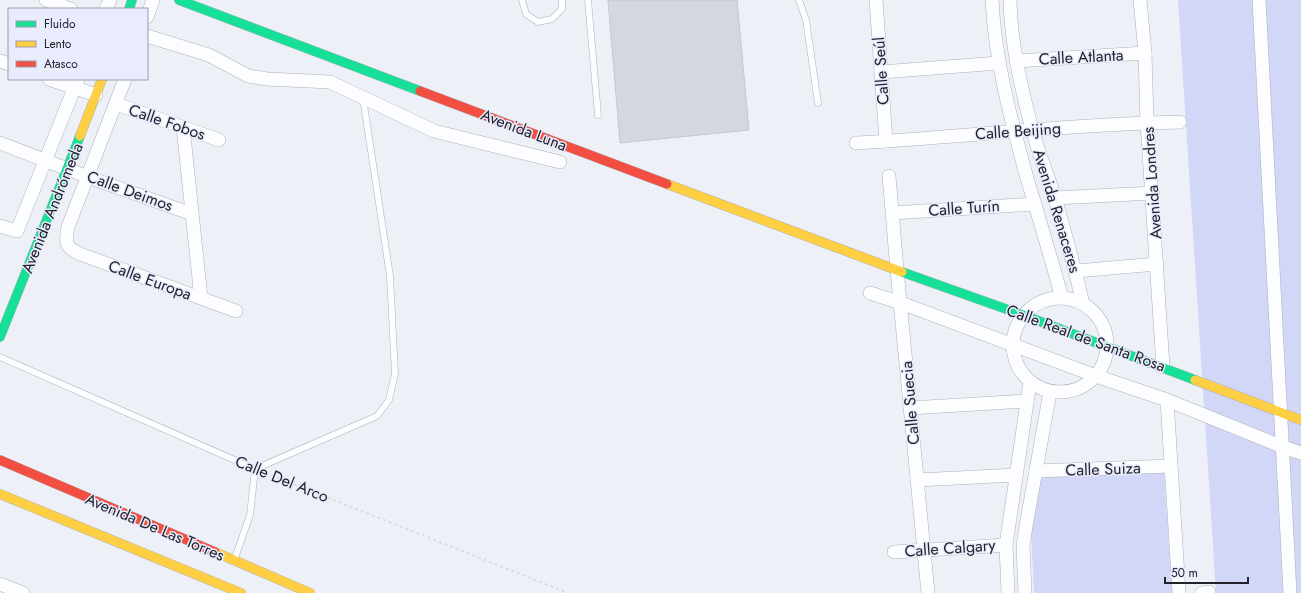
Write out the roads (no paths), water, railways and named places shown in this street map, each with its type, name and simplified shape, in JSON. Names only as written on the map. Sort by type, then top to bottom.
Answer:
[{"type":"street","points":[[46,0],[68,8]]},
{"type":"street","points":[[148,15],[154,0]]},
{"type":"street","name":"Avenida Luna","points":[[179,0],[869,260]]},
{"type":"street","name":"Calle Seúl","points":[[876,0],[886,141]]},
{"type":"street","name":"Avenida Renaceres","points":[[992,0],[993,25],[999,62],[1014,131],[1062,298]]},
{"type":"street","name":"Avenida Renaceres","points":[[1010,0],[1016,61],[1032,129],[1055,198],[1076,271],[1083,304]]},
{"type":"street","name":"Avenida Londres","points":[[1140,0],[1145,53],[1147,122],[1153,193],[1163,366]]},
{"type":"street","points":[[1259,0],[1290,593]]},
{"type":"street","points":[[148,36],[209,55],[248,76],[267,79],[330,82],[434,131],[560,162]]},
{"type":"street","name":"Calle Atlanta","points":[[1016,61],[1145,53]]},
{"type":"street","points":[[881,72],[999,62]]},
{"type":"street","points":[[54,80],[76,84],[96,95]]},
{"type":"street","name":"Avenida Andrómeda","points":[[0,337],[102,80]]},
{"type":"street","name":"Avenida Andrómeda","points":[[67,244],[68,227],[125,80]]},
{"type":"street","name":"Avenida Andrómeda","points":[[0,226],[17,231],[76,84]]},
{"type":"street","name":"Calle Fobos","points":[[116,104],[219,140]]},
{"type":"street","name":"Calle Beijing","points":[[856,143],[1032,129],[1147,122],[1180,122]]},
{"type":"street","points":[[183,127],[201,298]]},
{"type":"street","name":"Calle Deimos","points":[[0,143],[46,159],[88,177],[192,214]]},
{"type":"street","name":"Calle Suecia","points":[[889,176],[928,593]]},
{"type":"street","points":[[1055,198],[1153,193]]},
{"type":"street","name":"Calle Turín","points":[[893,213],[1035,204]]},
{"type":"street","name":"Calle Europa","points":[[67,244],[71,250],[80,254],[236,311]]},
{"type":"street","name":"Calle Real de Santa Rosa","points":[[869,260],[1163,366],[1301,420]]},
{"type":"street","points":[[1076,271],[1157,264]]},
{"type":"street","name":"Calle Real de Santa Rosa","points":[[870,292],[1096,376],[1167,400],[1301,453]]},
{"type":"street","name":"Avenida Renaceres","points":[[1062,298],[1083,304],[1094,312],[1101,322],[1106,334],[1108,347],[1102,367],[1089,383],[1075,390],[1060,393],[1050,392],[1036,387],[1020,372],[1014,359],[1012,345],[1015,329],[1023,315],[1034,305],[1048,299],[1062,298]]},
{"type":"street","points":[[1008,593],[1006,545],[1030,382]]},
{"type":"street","points":[[1025,593],[1023,546],[1050,392]]},
{"type":"street","points":[[1167,400],[1179,593]]},
{"type":"street","points":[[910,408],[1027,401]]},
{"type":"street","name":"Avenida De Las Torres","points":[[0,460],[310,593]]},
{"type":"street","name":"Calle Suiza","points":[[1036,471],[1171,466]]},
{"type":"street","points":[[918,480],[1016,475]]},
{"type":"street","name":"Avenida De Las Torres","points":[[0,494],[241,593]]},
{"type":"street","name":"Calle Calgary","points":[[894,552],[1006,545]]},
{"type":"street","points":[[0,584],[23,593]]},
{"type":"street","points":[[1202,593],[1210,592]]},
{"type":"lane","points":[[522,0],[526,14],[538,22],[552,19],[562,8],[562,0]]},
{"type":"lane","points":[[588,0],[598,115]]},
{"type":"lane","points":[[799,0],[806,20],[818,103]]},
{"type":"lane","points":[[234,561],[250,515],[255,469],[377,416],[389,400],[395,374],[390,276],[363,98]]},
{"type":"lane","name":"Calle Del Arco","points":[[0,357],[255,469]]}]
